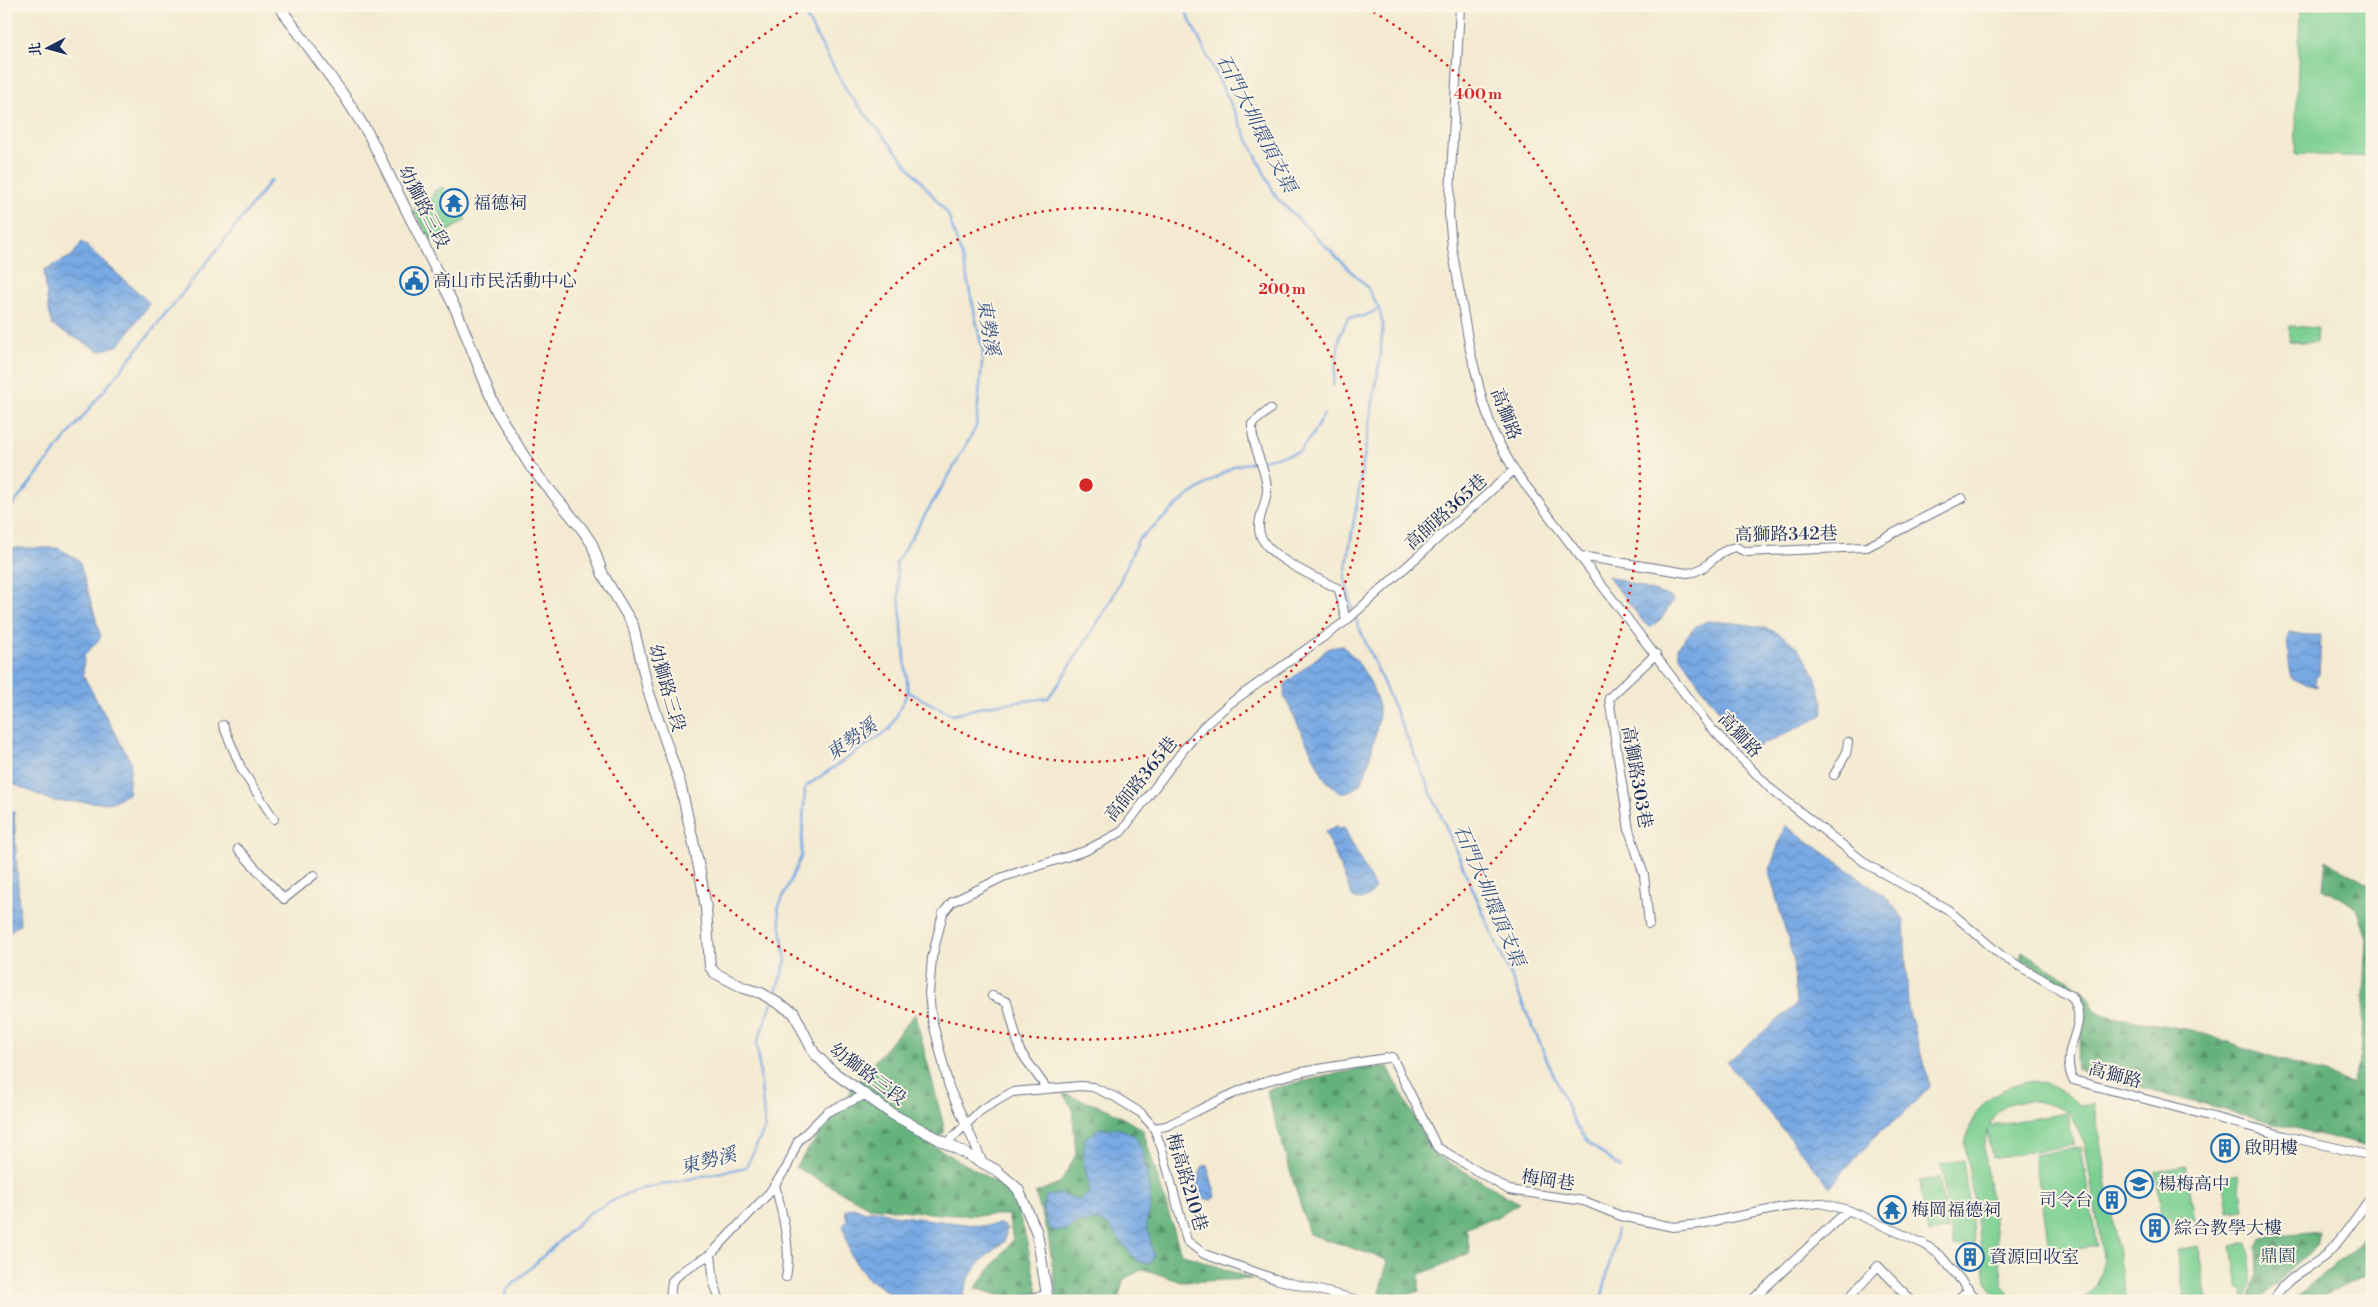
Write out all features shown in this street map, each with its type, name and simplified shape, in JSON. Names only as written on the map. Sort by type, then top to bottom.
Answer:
[{"type":"street","name":"幼獅路三段","points":[[279,6],[345,97],[369,135],[398,195],[426,245],[457,312],[496,410],[530,466],[582,529],[592,544],[603,575],[633,625],[648,690],[680,783],[706,908],[710,967],[715,973],[744,988],[761,993],[794,1013],[814,1053],[832,1071],[865,1095],[892,1114],[996,1170],[1018,1189],[1037,1233],[1047,1298]]},
{"type":"street","name":"高獅路","points":[[1460,6],[1449,213],[1452,248],[1470,350],[1483,402],[1494,434],[1514,470],[1710,726],[1772,790],[1868,865],[1947,909],[2002,956],[2072,996],[2076,1003],[2080,1020],[2067,1055],[2068,1070],[2073,1080],[2285,1136],[2372,1156]]},
{"type":"street","points":[[1270,409],[1252,424],[1251,436],[1267,489],[1258,527],[1260,537],[1267,548],[1284,560],[1339,589],[1346,621]]},
{"type":"street","name":"高師路365巷","points":[[983,1164],[949,1087],[932,1019],[929,994],[932,958],[943,913],[952,902],[991,882],[1028,867],[1085,851],[1121,832],[1184,749],[1204,726],[1229,704],[1346,621],[1514,470]]},
{"type":"street","name":"高獅路342巷","points":[[1580,556],[1687,573],[1698,573],[1721,552],[1736,547],[1746,552],[1867,547],[1962,498]]},
{"type":"street","name":"高獅路303巷","points":[[1649,924],[1644,876],[1629,830],[1609,698],[1656,654]]},
{"type":"street","points":[[223,725],[242,770],[274,819]]},
{"type":"street","points":[[1834,775],[1846,754],[1848,742]]},
{"type":"street","points":[[238,849],[284,898],[314,875]]},
{"type":"street","points":[[992,996],[1007,1002],[1020,1051],[1047,1089]]},
{"type":"street","name":"梅岡巷","points":[[1154,1128],[1166,1126],[1256,1084],[1332,1066],[1392,1057],[1437,1147],[1509,1190],[1584,1200],[1621,1216],[1673,1226],[1700,1224],[1784,1207],[1820,1203],[1848,1210],[1924,1244],[1940,1255],[1978,1301]]},
{"type":"street","name":"梅高路210巷","points":[[947,1143],[967,1126],[981,1110],[1012,1092],[1080,1086],[1093,1087],[1115,1097],[1141,1114],[1154,1128],[1162,1149],[1187,1241],[1198,1251],[1275,1280],[1362,1301]]},
{"type":"street","points":[[670,1298],[672,1281],[684,1270],[711,1254],[775,1185],[787,1167],[798,1141],[828,1112],[865,1095]]},
{"type":"street","points":[[775,1185],[782,1211],[789,1268],[786,1277]]},
{"type":"street","points":[[2274,1301],[2276,1294],[2295,1277],[2327,1254],[2372,1196]]},
{"type":"street","points":[[1755,1300],[1848,1210]]},
{"type":"street","points":[[711,1254],[714,1283],[720,1301]]},
{"type":"street","points":[[1846,1301],[1878,1266],[1912,1301]]},
{"type":"street","points":[[1956,1301],[1969,1289]]},
{"type":"street","points":[[1017,1301],[1047,1298]]},
{"type":"green space","points":[[2300,6],[2372,6],[2372,157],[2295,154]]},
{"type":"green space","points":[[443,187],[448,199],[441,205],[451,215],[460,207],[466,220],[432,241],[413,210],[431,199],[434,191]]},
{"type":"green space","points":[[2290,326],[2317,328],[2316,343],[2289,341]]},
{"type":"green space","points":[[2326,860],[2372,886],[2372,1148],[2089,1075],[2077,1069],[2076,1059],[2087,1012],[2081,996],[2020,958],[2022,951],[2084,990],[2096,1011],[2112,1017],[2192,1030],[2352,1083],[2361,1056],[2367,938],[2357,908],[2323,888]]},
{"type":"green space","points":[[915,1014],[945,1131],[934,1146],[1011,1191],[1024,1230],[1040,1301],[1000,1301],[1001,1296],[975,1288],[1013,1240],[1008,1215],[951,1215],[869,1207],[795,1167],[861,1077]]},
{"type":"green space","points":[[1388,1067],[1433,1153],[1519,1203],[1495,1218],[1466,1227],[1470,1253],[1419,1275],[1419,1291],[1396,1299],[1379,1293],[1388,1260],[1309,1234],[1266,1090],[1357,1069]]},
{"type":"green space","points":[[2033,1081],[2058,1089],[2080,1106],[2094,1104],[2126,1301],[2114,1301],[2112,1290],[2104,1301],[2081,1301],[2097,1285],[2104,1263],[2085,1145],[2070,1113],[2036,1101],[2015,1102],[2006,1106],[1997,1114],[1990,1125],[2068,1113],[2073,1145],[1992,1158],[1987,1129],[1984,1153],[2003,1285],[2009,1295],[2016,1301],[1999,1301],[1986,1281],[1965,1144],[1974,1118],[1987,1100],[2006,1088]]},
{"type":"green space","points":[[1062,1093],[1110,1110],[1143,1130],[1181,1253],[1252,1279],[1182,1282],[1143,1269],[1123,1280],[1119,1301],[1057,1301],[1048,1234],[1035,1193],[1061,1182],[1076,1154],[1072,1107]]},
{"type":"green space","points":[[2081,1147],[2097,1246],[2051,1253],[2034,1155]]},
{"type":"green space","points":[[1963,1160],[1975,1243],[1953,1246],[1941,1164]]},
{"type":"green space","points":[[2186,1166],[2195,1220],[2193,1221],[2194,1228],[2174,1232],[2171,1217],[2163,1219],[2155,1171]]},
{"type":"green space","points":[[2238,1174],[2243,1210],[2228,1212],[2223,1177]]},
{"type":"green space","points":[[1939,1178],[1948,1230],[1928,1233],[1919,1181]]},
{"type":"green space","points":[[2372,1220],[2372,1272],[2314,1301],[2292,1301],[2359,1244]]},
{"type":"green space","name":"鼎園","points":[[2319,1231],[2316,1247],[2257,1301],[2251,1301],[2258,1274],[2257,1246],[2261,1239],[2268,1236]]},
{"type":"green space","points":[[2247,1243],[2253,1283],[2247,1301],[2245,1301],[2243,1289],[2238,1289],[2232,1246]]},
{"type":"green space","points":[[2199,1246],[2208,1301],[2185,1301],[2176,1250]]},
{"type":"water","points":[[82,242],[150,303],[119,345],[100,351],[53,326],[48,307],[44,270],[72,256]]},
{"type":"water","points":[[6,548],[58,548],[79,560],[101,637],[84,656],[83,675],[131,762],[128,794],[110,803],[53,801],[6,781]]},
{"type":"water","points":[[1608,576],[1671,597],[1673,601],[1660,621],[1651,627],[1644,623]]},
{"type":"water","points":[[1708,621],[1741,624],[1766,629],[1773,631],[1794,644],[1809,664],[1815,676],[1822,701],[1823,713],[1820,717],[1751,750],[1709,698],[1679,655],[1678,647],[1696,626]]},
{"type":"water","points":[[2289,632],[2321,635],[2319,675],[2316,677],[2315,683],[2318,686],[2293,680],[2288,656]]},
{"type":"water","points":[[1342,646],[1365,673],[1374,690],[1379,712],[1373,744],[1362,781],[1352,790],[1339,793],[1324,778],[1284,696],[1285,684],[1329,648]]},
{"type":"water","points":[[6,809],[14,812],[20,924],[6,935]]},
{"type":"water","points":[[1785,825],[1885,896],[1904,919],[1908,1008],[1930,1086],[1899,1118],[1879,1132],[1830,1187],[1727,1062],[1796,1005],[1793,957],[1769,872]]},
{"type":"water","points":[[1337,826],[1340,828],[1344,827],[1375,889],[1368,897],[1359,900],[1353,898],[1325,831]]},
{"type":"water","points":[[1100,1128],[1121,1129],[1135,1136],[1144,1155],[1151,1205],[1146,1223],[1154,1256],[1150,1264],[1137,1261],[1109,1226],[1097,1220],[1080,1223],[1066,1231],[1052,1230],[1045,1217],[1044,1205],[1046,1196],[1060,1194],[1080,1200],[1090,1192],[1083,1159],[1085,1138]]},
{"type":"water","points":[[1207,1165],[1216,1196],[1211,1200],[1203,1198],[1197,1193],[1197,1183],[1202,1167]]},
{"type":"water","points":[[853,1207],[865,1212],[875,1210],[893,1215],[981,1226],[1000,1224],[1007,1228],[1004,1242],[982,1260],[971,1274],[963,1301],[902,1301],[867,1278],[851,1256],[843,1226],[847,1221],[845,1210]]},
{"type":"waterway","name":"東勢溪","points":[[774,998],[786,961],[778,908],[801,857],[805,787],[890,729],[908,692],[896,563],[976,427],[983,353],[964,264],[948,214],[848,93],[800,6]]},
{"type":"waterway","name":"石門大圳環頂支渠","points":[[1183,6],[1276,197],[1367,287],[1379,309],[1383,324],[1380,358],[1345,576],[1352,610]]},
{"type":"waterway","points":[[6,514],[271,180]]},
{"type":"waterway","name":"石門大圳環頂支渠","points":[[1333,385],[1340,335],[1348,318],[1364,316],[1379,309]]},
{"type":"waterway","name":"石門大圳環頂支渠","points":[[908,692],[953,715],[985,706],[1048,698],[1112,599],[1138,540],[1188,496],[1234,466],[1299,452],[1313,434],[1324,414]]},
{"type":"waterway","name":"石門大圳環頂支渠","points":[[1355,618],[1575,1124],[1591,1145],[1621,1168]]},
{"type":"waterway","name":"東勢溪","points":[[503,1301],[506,1291],[589,1213],[632,1191],[746,1167],[765,1128],[757,1043],[772,1003]]},
{"type":"waterway","name":"石門大圳環頂支渠","points":[[1601,1301],[1617,1230]]},
{"type":"place","name":"福德祠","points":[[454,203]]},
{"type":"place","name":"高山市民活動中心","points":[[414,281]]},
{"type":"place","name":"啟明樓","points":[[2225,1148]]},
{"type":"place","name":"楊梅高中","points":[[2139,1184]]},
{"type":"place","name":"司令台","points":[[2112,1200]]},
{"type":"place","name":"梅岡福德祠","points":[[1892,1210]]},
{"type":"place","name":"綜合教學大樓","points":[[2155,1228]]},
{"type":"place","name":"資源回收室","points":[[1970,1257]]}]
